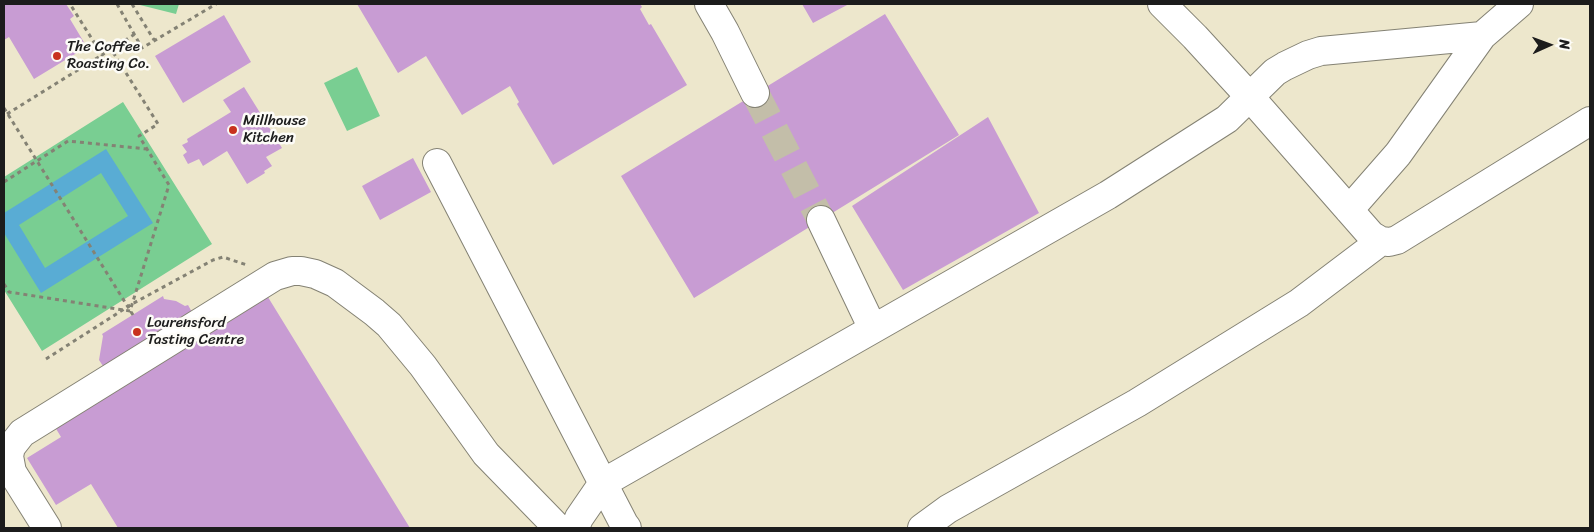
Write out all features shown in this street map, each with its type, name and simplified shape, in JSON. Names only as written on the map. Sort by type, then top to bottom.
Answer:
[{"type":"street","points":[[709,4],[726,32],[755,93]]},
{"type":"street","points":[[1162,4],[1250,97],[1371,235],[1381,241],[1397,240],[1590,121]]},
{"type":"street","points":[[1350,210],[1398,154],[1482,36],[1519,4]]},
{"type":"street","points":[[575,528],[579,518],[603,483],[1108,195],[1227,119],[1275,72],[1285,66],[1308,55],[1322,51],[1482,36]]},
{"type":"street","points":[[437,163],[624,524],[628,528]]},
{"type":"street","points":[[821,220],[873,329]]},
{"type":"street","points":[[922,528],[948,508],[1137,403],[1299,303],[1381,241]]},
{"type":"street","points":[[47,528],[12,472],[9,456],[11,448],[22,433],[278,274],[292,271],[301,271],[324,277],[335,283],[384,320],[424,366],[486,454],[558,528]]},
{"type":"path","points":[[70,4],[102,55]]},
{"type":"path","points":[[117,4],[142,48],[216,4]]},
{"type":"path","points":[[132,4],[154,40]]},
{"type":"path","points":[[205,4],[208,8]]},
{"type":"path","points":[[7,114],[135,34]]},
{"type":"path","points":[[4,284],[9,292],[124,310],[129,309],[132,304],[169,185],[139,136],[158,124],[111,49]]},
{"type":"path","points":[[4,108],[133,315]]},
{"type":"path","points":[[4,182],[68,141],[147,149]]},
{"type":"path","points":[[132,304],[213,260],[223,257],[278,274]]},
{"type":"path","points":[[46,359],[124,310]]},
{"type":"green space","points":[[136,4],[179,4],[176,14]]},
{"type":"green space","points":[[357,67],[380,116],[347,131],[324,83]]},
{"type":"green space","points":[[123,102],[212,244],[42,351],[4,290],[4,177]]},
{"type":"water","points":[[106,149],[153,223],[41,293],[4,233],[4,213]],"holes":[[[101,173],[128,216],[45,268],[19,225]]]},
{"type":"building","points":[[4,4],[66,4],[74,16],[70,19],[85,44],[83,45],[85,48],[34,79],[9,37],[4,40]]},
{"type":"building","points":[[357,4],[640,4],[642,7],[640,9],[649,25],[651,24],[687,85],[553,165],[517,104],[519,102],[510,86],[462,115],[426,56],[398,73]]},
{"type":"building","points":[[802,4],[849,4],[813,23]]},
{"type":"building","points":[[885,14],[959,135],[694,298],[621,176]]},
{"type":"building","points":[[224,15],[251,62],[183,103],[155,56]]},
{"type":"building","points":[[244,87],[282,148],[266,157],[272,166],[264,171],[265,173],[247,184],[227,151],[203,166],[199,159],[188,164],[183,155],[187,152],[182,145],[188,142],[187,139],[231,112],[223,100]]},
{"type":"building","points":[[988,117],[1039,213],[903,290],[852,206]]},
{"type":"building","points":[[413,158],[431,192],[380,220],[362,186]]},
{"type":"building","points":[[255,276],[410,528],[118,528],[91,484],[56,505],[27,458],[61,437],[43,407],[105,369],[99,360],[102,334],[163,296],[164,299],[176,301],[185,306],[188,305],[193,314]]},
{"type":"tunnel","points":[[755,93],[821,220]]},
{"type":"place","name":"The Coffee Roasting Co.","points":[[57,56]]},
{"type":"place","name":"Millhouse Kitchen","points":[[233,130]]},
{"type":"place","name":"Lourensford Tasting Centre","points":[[137,332]]}]
